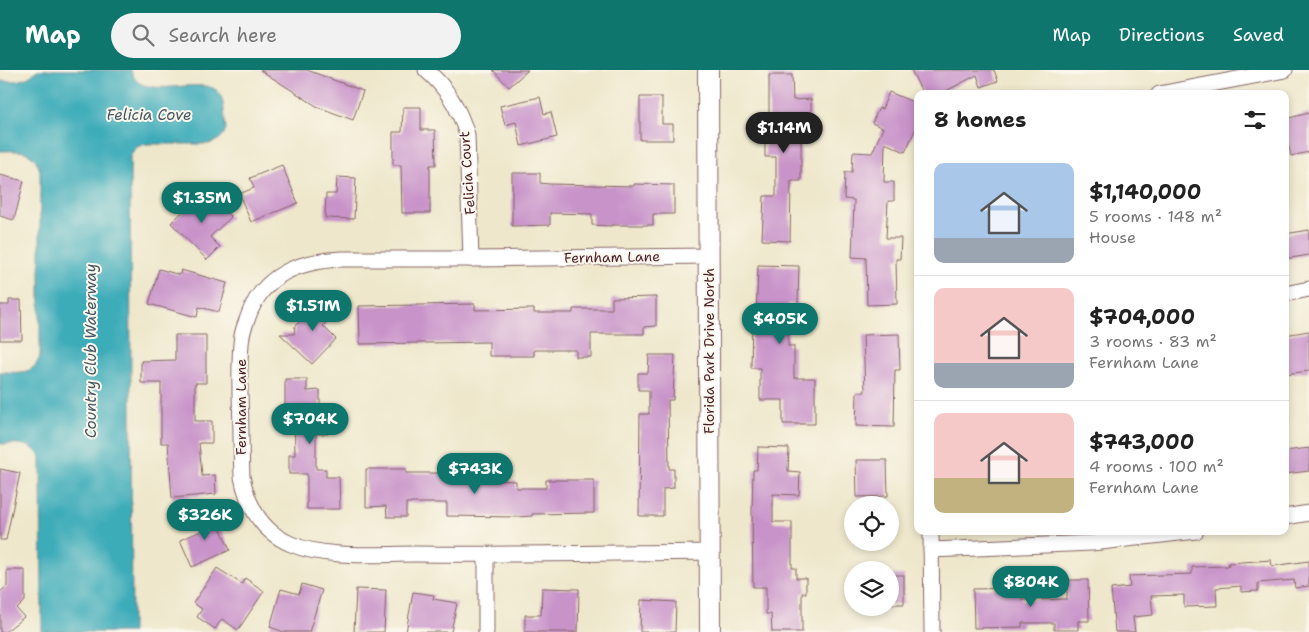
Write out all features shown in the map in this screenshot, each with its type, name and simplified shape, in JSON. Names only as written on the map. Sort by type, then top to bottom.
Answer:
[{"type":"street","name":"Felicia Court","points":[[426,70],[452,98],[462,116],[467,135],[471,259]]},
{"type":"street","name":"Florida Park Drive North","points":[[708,70],[710,632]]},
{"type":"street","points":[[1180,90],[1285,70]]},
{"type":"street","name":"Fernham Lane","points":[[709,256],[322,260],[305,263],[277,277],[265,288],[252,305],[242,335],[240,369],[242,478],[245,492],[250,506],[268,530],[280,539],[303,548],[321,553],[486,555],[710,552]]},
{"type":"street","points":[[1289,293],[1309,289]]},
{"type":"street","points":[[1289,516],[1309,513]]},
{"type":"street","points":[[931,535],[932,632]]},
{"type":"street","points":[[931,550],[1092,543],[1161,535]]},
{"type":"street","points":[[486,555],[486,632]]},
{"type":"water","points":[[37,70],[131,70],[136,80],[146,86],[201,86],[212,88],[220,94],[224,106],[226,128],[222,137],[217,140],[209,144],[145,144],[135,148],[130,157],[132,632],[42,632],[41,458],[28,446],[0,444],[0,372],[30,370],[38,362],[40,355],[40,171],[34,158],[25,152],[0,151],[0,81],[25,79]]},
{"type":"building","points":[[260,70],[307,70],[363,91],[353,120],[318,107]]},
{"type":"building","points":[[493,70],[528,70],[509,87]]},
{"type":"building","points":[[911,70],[994,70],[998,81],[981,87],[977,75],[948,90],[921,90]]},
{"type":"building","points":[[769,75],[792,75],[793,100],[811,99],[811,124],[801,124],[801,181],[791,181],[790,241],[762,240],[764,196],[776,196],[776,157],[765,157],[765,141],[769,141]]},
{"type":"building","points":[[889,92],[914,102],[914,133],[905,152],[885,143],[884,182],[894,182],[894,201],[888,201],[886,238],[901,238],[900,259],[896,259],[897,304],[867,305],[866,258],[852,257],[854,200],[844,199],[845,172],[852,172],[853,152],[872,153],[883,128],[872,123],[879,108],[882,109]]},
{"type":"building","points":[[540,97],[544,114],[551,112],[557,137],[521,146],[516,122],[505,125],[500,106]]},
{"type":"building","points":[[640,97],[662,97],[662,124],[673,124],[673,140],[640,140]]},
{"type":"building","points":[[403,107],[421,107],[421,130],[435,130],[436,165],[430,165],[430,213],[402,213],[401,165],[393,165],[393,132],[402,132]]},
{"type":"building","points":[[1309,113],[1309,152],[1291,156],[1289,147],[1289,118]]},
{"type":"building","points":[[282,165],[298,203],[251,222],[239,194],[254,188],[250,178]]},
{"type":"building","points":[[512,173],[540,173],[540,183],[549,184],[674,185],[674,214],[653,214],[653,225],[611,226],[592,225],[592,214],[550,213],[550,225],[512,226]]},
{"type":"building","points":[[0,175],[24,181],[14,220],[0,216]]},
{"type":"building","points":[[337,177],[356,178],[354,219],[325,218],[326,194],[336,194]]},
{"type":"building","points":[[205,190],[231,217],[210,237],[220,247],[207,260],[171,223]]},
{"type":"building","points":[[1309,230],[1309,255],[1289,258],[1289,233]]},
{"type":"building","points":[[758,265],[799,266],[798,304],[788,304],[788,346],[794,346],[794,378],[815,378],[815,424],[783,424],[783,400],[760,400],[760,368],[751,368],[752,319],[756,319]]},
{"type":"building","points":[[159,269],[180,275],[181,270],[227,283],[219,312],[199,307],[197,317],[149,304]]},
{"type":"building","points":[[656,297],[656,326],[644,327],[644,334],[591,334],[591,357],[576,357],[576,350],[534,350],[534,356],[489,356],[489,342],[360,344],[359,306],[475,304],[475,310],[534,309],[534,313],[573,313],[573,309],[612,309],[612,298]]},
{"type":"building","points":[[323,298],[337,311],[323,326],[336,339],[312,364],[280,334],[294,334],[295,326]]},
{"type":"building","points":[[9,300],[21,300],[22,340],[0,340],[0,305],[9,305]]},
{"type":"building","points":[[1309,331],[1309,371],[1289,374],[1289,334]]},
{"type":"building","points":[[899,334],[900,370],[895,370],[894,427],[856,426],[857,392],[865,392],[863,335]]},
{"type":"building","points":[[175,335],[206,335],[206,383],[195,383],[195,421],[212,421],[212,443],[199,443],[202,476],[215,475],[216,494],[172,498],[168,443],[161,443],[161,383],[141,383],[141,361],[175,360]]},
{"type":"building","points":[[649,355],[675,355],[673,400],[668,400],[669,469],[674,469],[674,488],[663,489],[663,516],[639,516],[640,414],[649,414],[649,390],[638,390],[638,373],[648,373]]},
{"type":"building","points":[[285,379],[307,379],[307,391],[320,390],[320,408],[327,408],[328,434],[316,434],[316,469],[326,469],[326,477],[339,477],[340,509],[307,509],[307,474],[289,474],[289,455],[295,455],[294,406],[285,406]]},
{"type":"building","points":[[758,447],[789,448],[788,471],[800,472],[799,495],[773,494],[773,522],[792,522],[792,568],[796,568],[796,578],[806,578],[806,593],[802,593],[802,632],[772,632],[771,614],[766,614],[766,587],[753,587],[753,470],[757,470]]},
{"type":"building","points":[[1309,448],[1309,471],[1289,474],[1289,450]]},
{"type":"building","points":[[856,460],[887,460],[888,496],[857,496]]},
{"type":"building","points":[[0,469],[20,473],[6,540],[0,540]]},
{"type":"building","points":[[366,469],[406,469],[406,473],[465,473],[465,479],[516,481],[516,488],[546,488],[546,480],[594,480],[594,513],[532,514],[532,516],[517,517],[447,516],[447,503],[406,503],[406,517],[387,517],[386,506],[366,507]]},
{"type":"building","points":[[213,511],[230,550],[192,567],[180,540],[201,531],[196,518]]},
{"type":"building","points":[[1271,560],[1272,566],[1309,561],[1309,586],[1295,588],[1294,580],[1258,583],[1258,591],[1241,592],[1241,586],[1216,588],[1217,606],[1184,607],[1184,595],[1151,596],[1153,615],[1133,617],[1135,632],[1115,632],[1111,589],[1130,587],[1129,576],[1192,574],[1192,567],[1229,566],[1228,563]]},
{"type":"building","points":[[217,568],[242,584],[245,578],[264,591],[238,630],[222,619],[215,629],[197,617],[202,609],[193,603]]},
{"type":"building","points":[[7,570],[25,570],[25,601],[17,609],[24,617],[5,632],[0,632],[0,592],[7,586]]},
{"type":"building","points":[[899,575],[904,575],[904,604],[899,604]]},
{"type":"building","points":[[1067,580],[1088,580],[1089,621],[1078,621],[1078,630],[1054,630],[1054,623],[1022,623],[1022,627],[974,628],[973,589],[1022,588],[1022,600],[1067,599]]},
{"type":"building","points":[[302,584],[322,590],[309,632],[284,632],[270,627],[281,589],[299,594]]},
{"type":"building","points":[[542,588],[579,589],[578,632],[525,632],[525,615],[541,615]]},
{"type":"building","points":[[356,589],[386,590],[384,632],[354,632]]},
{"type":"building","points":[[413,592],[434,595],[433,599],[457,603],[451,632],[406,632]]},
{"type":"building","points":[[641,600],[676,602],[675,632],[640,632]]},
{"type":"water label","name":"Felicia Cove","points":[[149,115]]},
{"type":"water label","name":"Country Club Waterway","points":[[91,351]]}]
